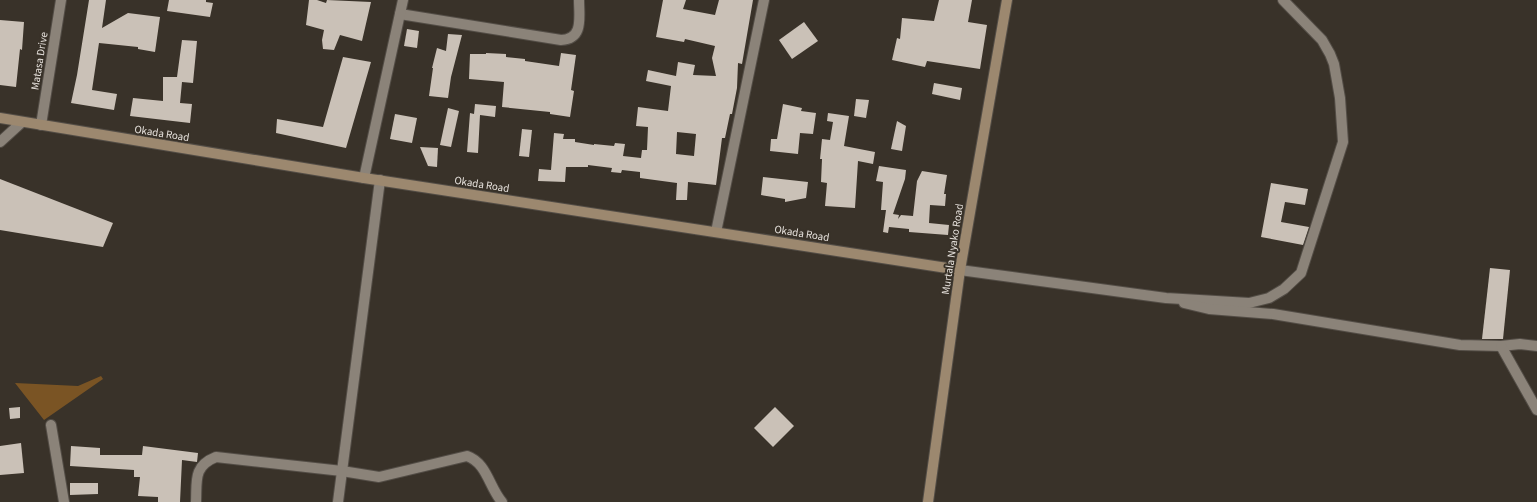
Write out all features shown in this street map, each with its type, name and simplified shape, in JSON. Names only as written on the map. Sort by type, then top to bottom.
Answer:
[{"type":"street","name":"Matasa Drive","points":[[41,125],[61,0]]},
{"type":"street","points":[[364,178],[403,0]]},
{"type":"street","points":[[400,14],[568,40],[575,35],[579,27],[579,0]]},
{"type":"street","points":[[716,232],[764,0]]},
{"type":"street","name":"Murtala Nyako Road","points":[[928,502],[960,270],[1007,0]]},
{"type":"street","points":[[960,270],[1166,298],[1249,302],[1269,298],[1284,289],[1301,273],[1343,142],[1340,98],[1334,64],[1330,54],[1322,40],[1283,0]]},
{"type":"street","name":"Okada Road","points":[[0,118],[364,178],[960,270]]},
{"type":"street","points":[[0,142],[22,122]]},
{"type":"street","points":[[338,502],[380,180]]},
{"type":"street","points":[[1166,298],[1209,310],[1272,314],[1460,344],[1501,346],[1520,344],[1537,346]]},
{"type":"street","points":[[1501,346],[1537,410]]},
{"type":"street","points":[[51,425],[64,502]]},
{"type":"street","points":[[196,502],[200,469],[206,461],[216,457],[386,477],[419,467],[467,456],[480,464],[497,496],[502,502]]},
{"type":"shaded area","points":[[101,376],[103,379],[44,420],[15,383],[78,386]]},
{"type":"building","points":[[89,0],[106,0],[102,28],[128,13],[160,17],[155,52],[138,49],[138,47],[99,43],[92,90],[117,94],[114,110],[71,103]]},
{"type":"building","points":[[169,0],[206,0],[206,2],[213,3],[210,17],[167,11]]},
{"type":"building","points":[[309,0],[317,0],[326,3],[327,0],[371,2],[362,41],[340,35],[334,50],[323,49],[322,40],[324,30],[306,25]]},
{"type":"building","points":[[663,0],[686,0],[683,9],[715,15],[719,0],[753,0],[742,64],[738,63],[737,88],[732,114],[730,114],[725,138],[722,138],[716,185],[688,182],[687,200],[676,200],[677,183],[640,178],[640,172],[622,170],[621,173],[611,172],[612,168],[588,165],[588,167],[566,167],[565,182],[538,181],[539,169],[551,170],[554,133],[564,134],[563,139],[575,139],[575,142],[594,145],[614,146],[615,143],[625,144],[623,156],[641,158],[642,150],[647,150],[648,127],[636,126],[638,107],[668,111],[671,86],[646,81],[648,70],[676,76],[678,62],[695,65],[693,75],[716,76],[712,58],[715,46],[685,39],[684,42],[656,37]],"holes":[[[677,132],[696,134],[694,156],[676,154]]]},
{"type":"building","points":[[939,0],[972,0],[968,22],[987,25],[980,69],[927,61],[925,67],[892,60],[897,38],[900,39],[902,18],[934,21]]},
{"type":"building","points":[[0,20],[24,22],[22,50],[20,49],[16,87],[0,85]]},
{"type":"building","points":[[804,22],[818,41],[792,59],[779,40]]},
{"type":"building","points":[[407,29],[419,31],[417,48],[404,46]]},
{"type":"building","points":[[448,34],[462,35],[451,77],[448,98],[429,96],[432,68],[437,48],[446,51]]},
{"type":"building","points":[[182,40],[197,41],[193,83],[182,82],[180,103],[192,104],[190,123],[130,116],[133,98],[163,101],[163,77],[177,77]]},
{"type":"building","points":[[561,53],[576,55],[571,90],[574,91],[570,117],[550,114],[550,112],[502,107],[504,82],[469,79],[470,54],[506,54],[506,57],[525,59],[525,61],[559,66]]},
{"type":"building","points":[[343,57],[371,62],[346,148],[276,133],[277,119],[323,127]]},
{"type":"building","points":[[934,83],[962,88],[960,100],[932,94]]},
{"type":"building","points":[[856,99],[869,100],[866,118],[854,116]]},
{"type":"building","points":[[475,104],[496,106],[495,117],[480,115],[478,153],[467,152],[470,113],[474,114]]},
{"type":"building","points":[[783,104],[802,108],[801,111],[816,113],[813,134],[800,133],[798,154],[770,151],[771,139],[777,139]]},
{"type":"building","points":[[448,108],[459,111],[451,147],[440,145]]},
{"type":"building","points":[[828,113],[849,116],[844,146],[875,152],[873,164],[858,161],[855,208],[825,206],[827,183],[821,182],[822,159],[820,159],[822,139],[830,140],[833,122],[827,121]]},
{"type":"building","points":[[395,114],[417,118],[412,143],[390,139]]},
{"type":"building","points":[[897,121],[906,126],[902,151],[891,149]]},
{"type":"building","points":[[522,129],[532,130],[529,157],[519,156]]},
{"type":"building","points":[[420,147],[438,148],[437,167],[428,166]]},
{"type":"building","points":[[879,166],[906,170],[905,179],[893,214],[899,215],[898,219],[901,215],[913,216],[917,181],[922,171],[947,175],[944,194],[946,194],[945,206],[930,205],[929,223],[949,225],[948,235],[909,232],[909,229],[889,227],[888,233],[883,232],[886,210],[881,210],[883,182],[876,181]]},
{"type":"building","points":[[763,177],[808,182],[806,198],[785,202],[785,199],[761,195]]},
{"type":"building","points":[[0,179],[113,223],[103,247],[0,230]]},
{"type":"building","points":[[1271,183],[1308,189],[1305,205],[1285,202],[1281,222],[1309,227],[1303,245],[1261,237]]},
{"type":"building","points":[[1490,268],[1510,270],[1503,339],[1482,339]]},
{"type":"building","points":[[20,407],[20,418],[10,419],[9,408]]},
{"type":"building","points":[[775,407],[794,426],[773,447],[754,428]]},
{"type":"building","points":[[21,443],[24,473],[0,475],[0,446]]},
{"type":"building","points":[[71,446],[100,448],[100,455],[142,455],[143,446],[198,453],[197,462],[182,460],[180,502],[158,502],[158,497],[138,496],[140,477],[134,477],[134,470],[70,466]]},
{"type":"building","points":[[70,483],[98,483],[98,494],[70,495]]}]
